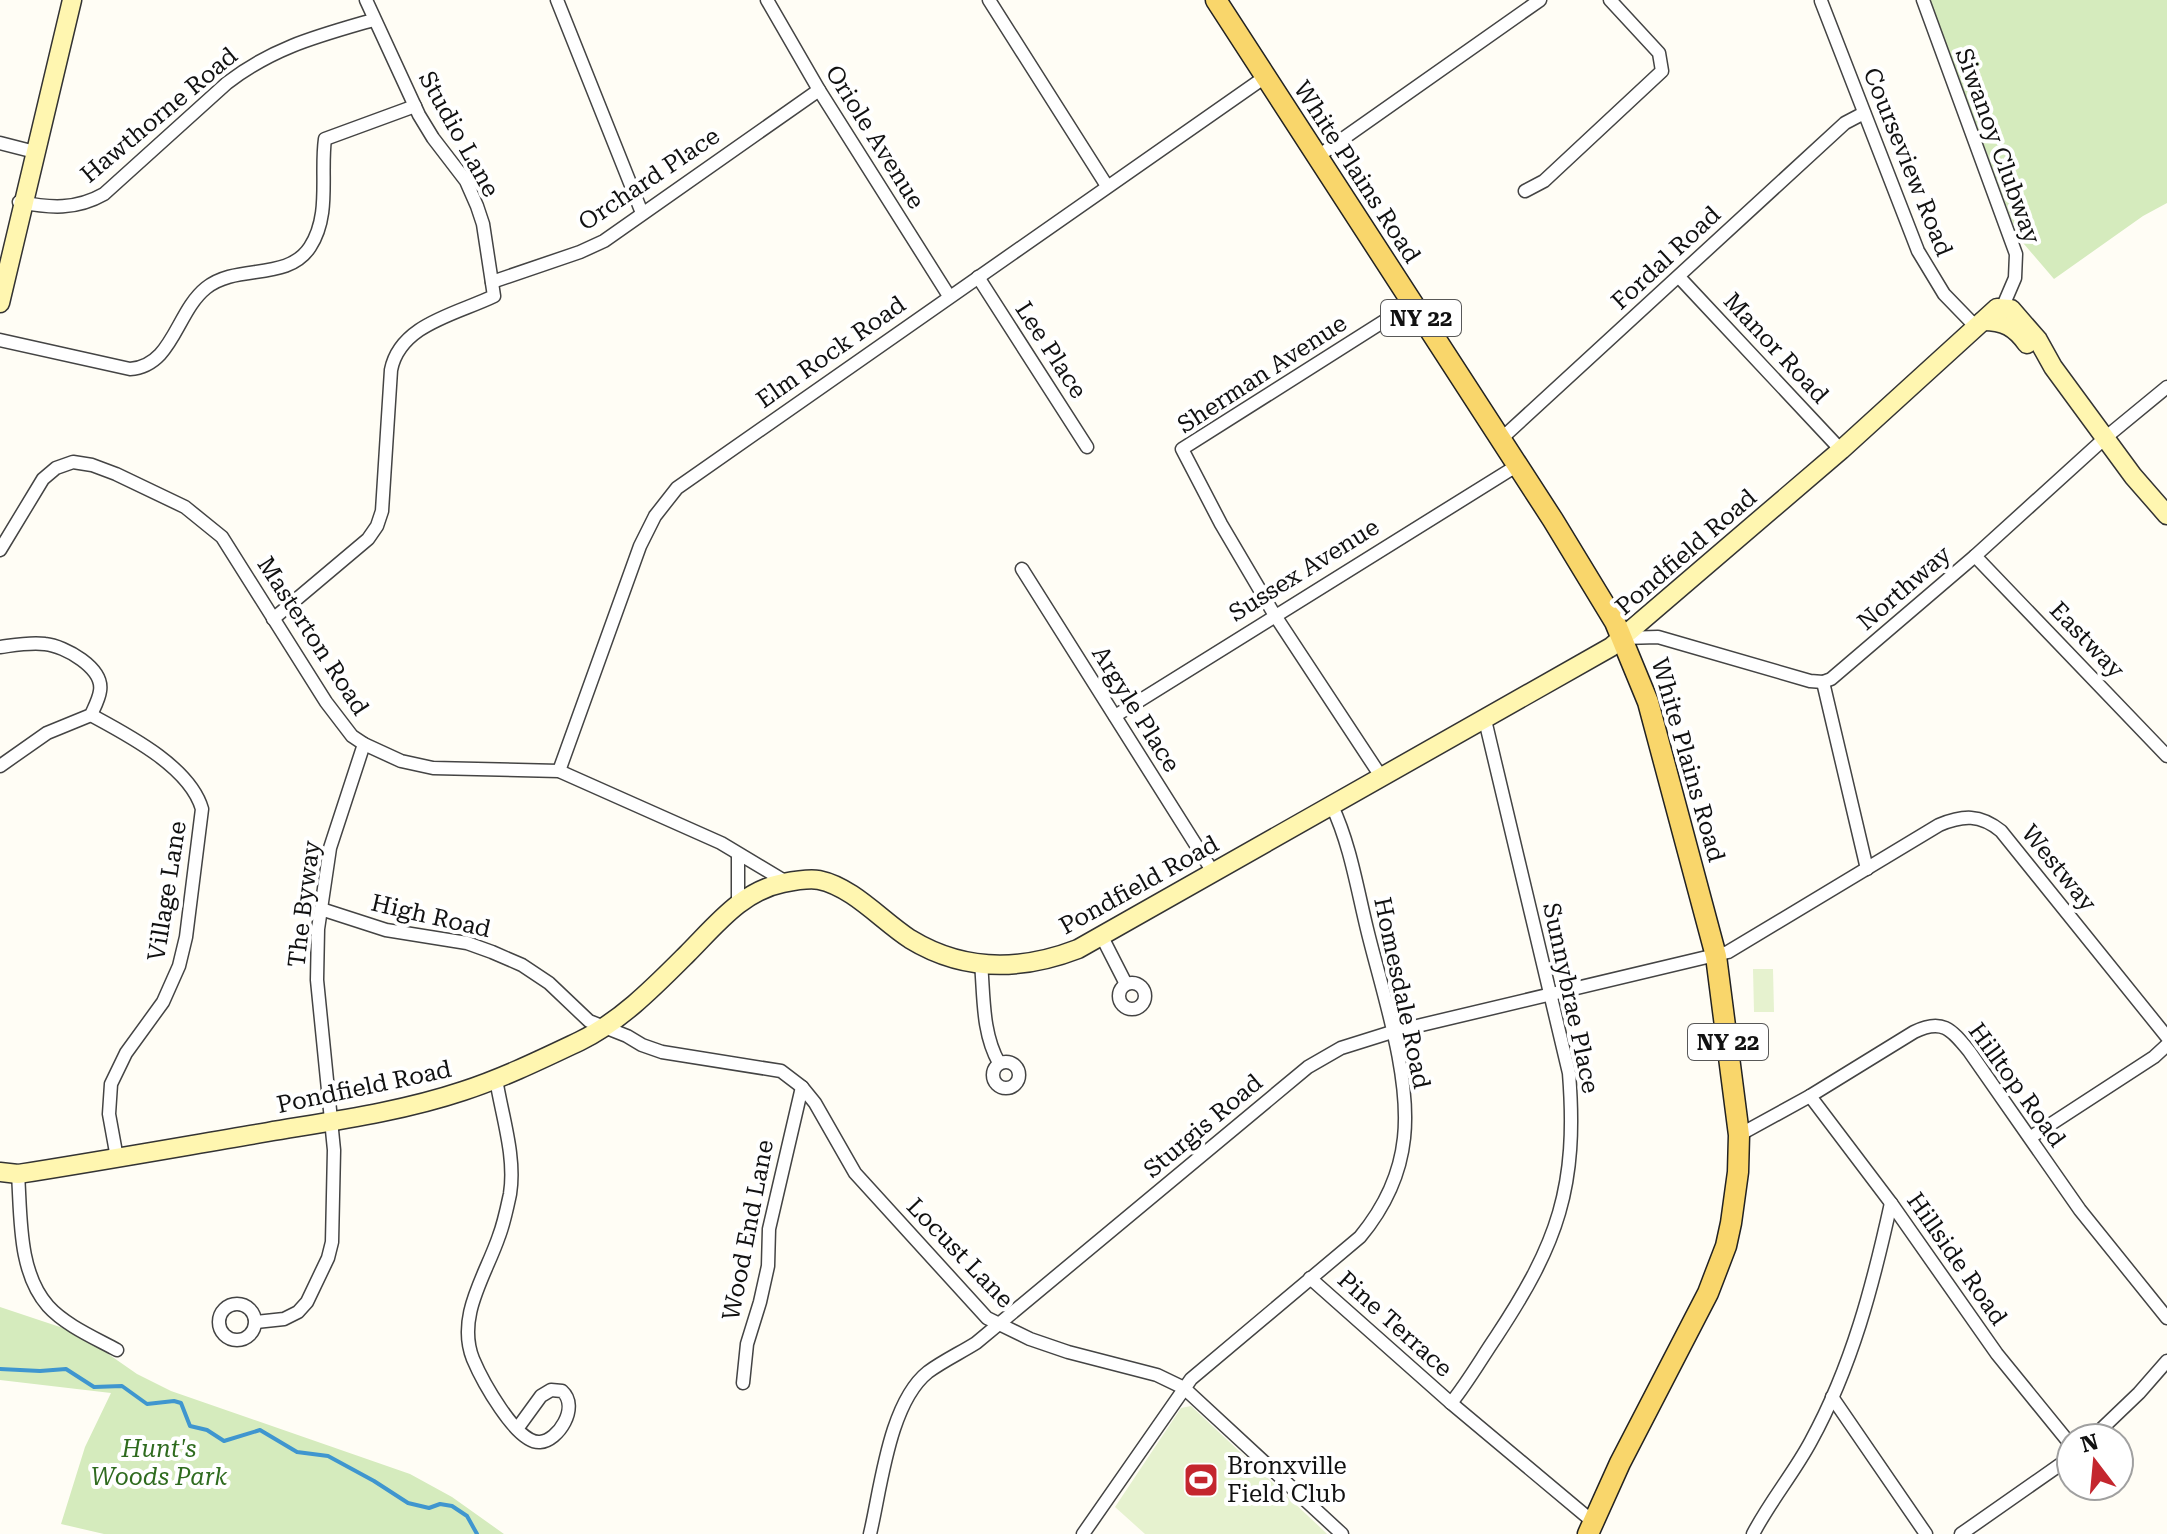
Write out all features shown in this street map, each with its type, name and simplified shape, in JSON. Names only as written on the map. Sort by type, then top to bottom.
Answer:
[{"type":"main road","name":"White Plains Road","points":[[1220,1],[1265,77],[1584,568],[1623,638],[1660,743],[1716,956],[1739,1135],[1736,1185],[1726,1246],[1708,1293],[1590,1528]]},
{"type":"street","points":[[0,303],[63,0]]},
{"type":"street","points":[[31,151],[72,0]]},
{"type":"street","name":"Studio Lane","points":[[273,619],[368,539],[377,526],[382,511],[391,370],[398,349],[420,329],[494,296],[483,224],[477,206],[466,181],[433,138],[415,106],[366,0]]},
{"type":"street","points":[[557,0],[642,213]]},
{"type":"street","name":"Oriole Avenue","points":[[767,0],[819,90],[949,296]]},
{"type":"street","points":[[989,0],[1107,186]]},
{"type":"street","points":[[1317,157],[1540,0]]},
{"type":"street","points":[[1525,191],[1544,181],[1662,71],[1663,62],[1659,53],[1610,0]]},
{"type":"street","name":"Courseview Road","points":[[1814,0],[1821,0],[1918,251],[1944,294],[1979,324]]},
{"type":"street","name":"Siwanoy Clubway","points":[[1923,0],[2016,254],[2015,278],[2003,306]]},
{"type":"street","name":"Hawthorne Road","points":[[20,203],[75,207],[97,198],[249,66],[289,45],[373,20]]},
{"type":"street","name":"Elm Rock Road","points":[[559,771],[640,546],[666,498],[949,296],[1265,77]]},
{"type":"street","name":"Orchard Place","points":[[492,282],[604,241],[819,90]]},
{"type":"street","points":[[0,340],[130,369],[150,364],[166,347],[196,298],[214,282],[244,272],[275,270],[308,251],[321,218],[325,139],[415,106]]},
{"type":"street","name":"Fordal Road","points":[[1501,439],[1845,123],[1864,113]]},
{"type":"street","points":[[0,143],[31,151]]},
{"type":"street","points":[[0,266],[20,203]]},
{"type":"street","name":"Lee Place","points":[[978,277],[1087,447]]},
{"type":"street","name":"Manor Road","points":[[1679,277],[1841,450]]},
{"type":"street","name":"Sherman Avenue","points":[[1274,614],[1182,449],[1411,304]]},
{"type":"street","points":[[2003,306],[2011,309],[2038,340],[2053,367],[2133,476],[2167,515]]},
{"type":"street","name":"Pondfield Road","points":[[9,1173],[117,1158],[416,1105],[496,1079],[604,1028],[684,957],[738,903],[766,887],[786,882],[818,880],[845,892],[911,940],[949,957],[999,966],[1047,961],[1102,937],[1485,720],[1623,638],[1841,450],[1990,312],[2003,306]]},
{"type":"street","points":[[1979,324],[1995,321],[2012,327],[2031,349],[2053,367]]},
{"type":"street","name":"Northway","points":[[1823,682],[1841,673],[2105,438],[2167,387]]},
{"type":"street","name":"Masterton Road","points":[[0,550],[43,479],[56,468],[73,462],[92,465],[164,496],[203,520],[222,537],[326,702],[352,736],[364,744],[401,761],[433,768],[559,771],[679,822],[767,868],[786,882]]},
{"type":"street","name":"Sussex Avenue","points":[[1115,716],[1274,614],[1518,465]]},
{"type":"street","name":"Eastway","points":[[1975,556],[2167,756]]},
{"type":"street","name":"Argyle Place","points":[[1022,569],[1213,872]]},
{"type":"street","points":[[1274,614],[1382,778]]},
{"type":"street","points":[[1623,638],[1658,637],[1803,680],[1823,682],[1867,869]]},
{"type":"street","points":[[0,647],[29,644],[55,646],[93,670],[100,684],[100,693],[91,715],[47,733],[0,766]]},
{"type":"street","name":"Village Lane","points":[[91,715],[157,755],[190,784],[202,809],[186,937],[179,966],[163,1002],[126,1053],[111,1084],[109,1114],[117,1158]]},
{"type":"street","name":"Sunnybrae Place","points":[[1451,1403],[1538,1269],[1564,1202],[1573,1124],[1569,1073],[1485,720]]},
{"type":"street","name":"The Byway","points":[[256,1322],[284,1319],[298,1312],[307,1302],[328,1258],[332,1242],[336,1178],[317,980],[321,909],[330,848],[364,744]]},
{"type":"street","name":"Homesdale Road","points":[[1083,1534],[1195,1374],[1360,1237],[1377,1217],[1391,1190],[1404,1140],[1403,1085],[1346,845],[1332,806]]},
{"type":"street","name":"Westway","points":[[1716,956],[1728,952],[1951,820],[1972,817],[1988,821],[2001,831],[2167,1037]]},
{"type":"street","points":[[738,854],[738,903]]},
{"type":"street","name":"High Road","points":[[321,909],[386,930],[467,943],[492,952],[522,965],[549,983],[589,1021],[604,1028]]},
{"type":"street","points":[[1102,937],[1126,984]]},
{"type":"street","name":"Sturgis Road","points":[[870,1534],[889,1451],[904,1404],[927,1373],[976,1343],[1308,1067],[1341,1048],[1392,1032],[1716,956]]},
{"type":"street","points":[[981,963],[986,1027],[991,1049],[999,1063]]},
{"type":"street","name":"Hilltop Road","points":[[1739,1135],[1810,1096],[1914,1032],[1939,1026],[1953,1032],[1969,1051],[2080,1210],[2167,1318]]},
{"type":"street","name":"Locust Lane","points":[[604,1028],[662,1052],[781,1071],[802,1087],[815,1103],[855,1173],[987,1318],[997,1325],[1068,1352],[1157,1375],[1184,1388],[1342,1534]]},
{"type":"street","points":[[2031,1137],[2154,1057],[2167,1045]]},
{"type":"street","points":[[496,1079],[511,1165],[510,1192],[500,1235],[471,1309],[467,1329],[474,1361],[493,1397],[517,1429],[534,1441],[548,1439],[569,1414],[568,1398],[562,1391],[546,1392],[517,1429]]},
{"type":"street","name":"Wood End Lane","points":[[743,1383],[747,1344],[768,1266],[769,1229],[802,1087]]},
{"type":"street","name":"Hillside Road","points":[[1810,1096],[1891,1203],[1997,1354],[2055,1425]]},
{"type":"street","points":[[9,1173],[25,1256],[47,1306],[117,1350]]},
{"type":"street","points":[[1753,1534],[1811,1442],[1832,1397],[1861,1323],[1891,1203]]},
{"type":"street","name":"Pine Terrace","points":[[1310,1278],[1590,1528]]},
{"type":"street","points":[[2109,1422],[2167,1361]]},
{"type":"street","points":[[1832,1397],[1926,1534]]},
{"type":"street","points":[[1961,1534],[2055,1468]]},
{"type":"green space","points":[[1930,0],[2167,0],[2167,203],[2143,216],[2054,279],[2018,237]]},
{"type":"green space","points":[[1753,969],[1773,969],[1774,1012],[1754,1012]]},
{"type":"green space","name":"Hunt's Woods Park","points":[[0,1307],[78,1333],[137,1374],[171,1391],[410,1474],[452,1497],[504,1534],[104,1534],[61,1524],[85,1447],[111,1393],[0,1380]]},
{"type":"green space","name":"Bronxville Field Club","points":[[1191,1406],[1327,1534],[1145,1534],[1115,1507],[1181,1408]]},
{"type":"waterway","points":[[0,1369],[66,1369],[94,1387],[122,1386],[147,1404],[181,1403],[190,1426],[207,1430],[224,1441],[260,1430],[297,1452],[328,1456],[408,1503],[429,1508],[440,1504],[452,1506],[467,1516],[477,1534]]},
{"type":"place","name":"Bronxville Field Club","points":[[1201,1480]]}]
